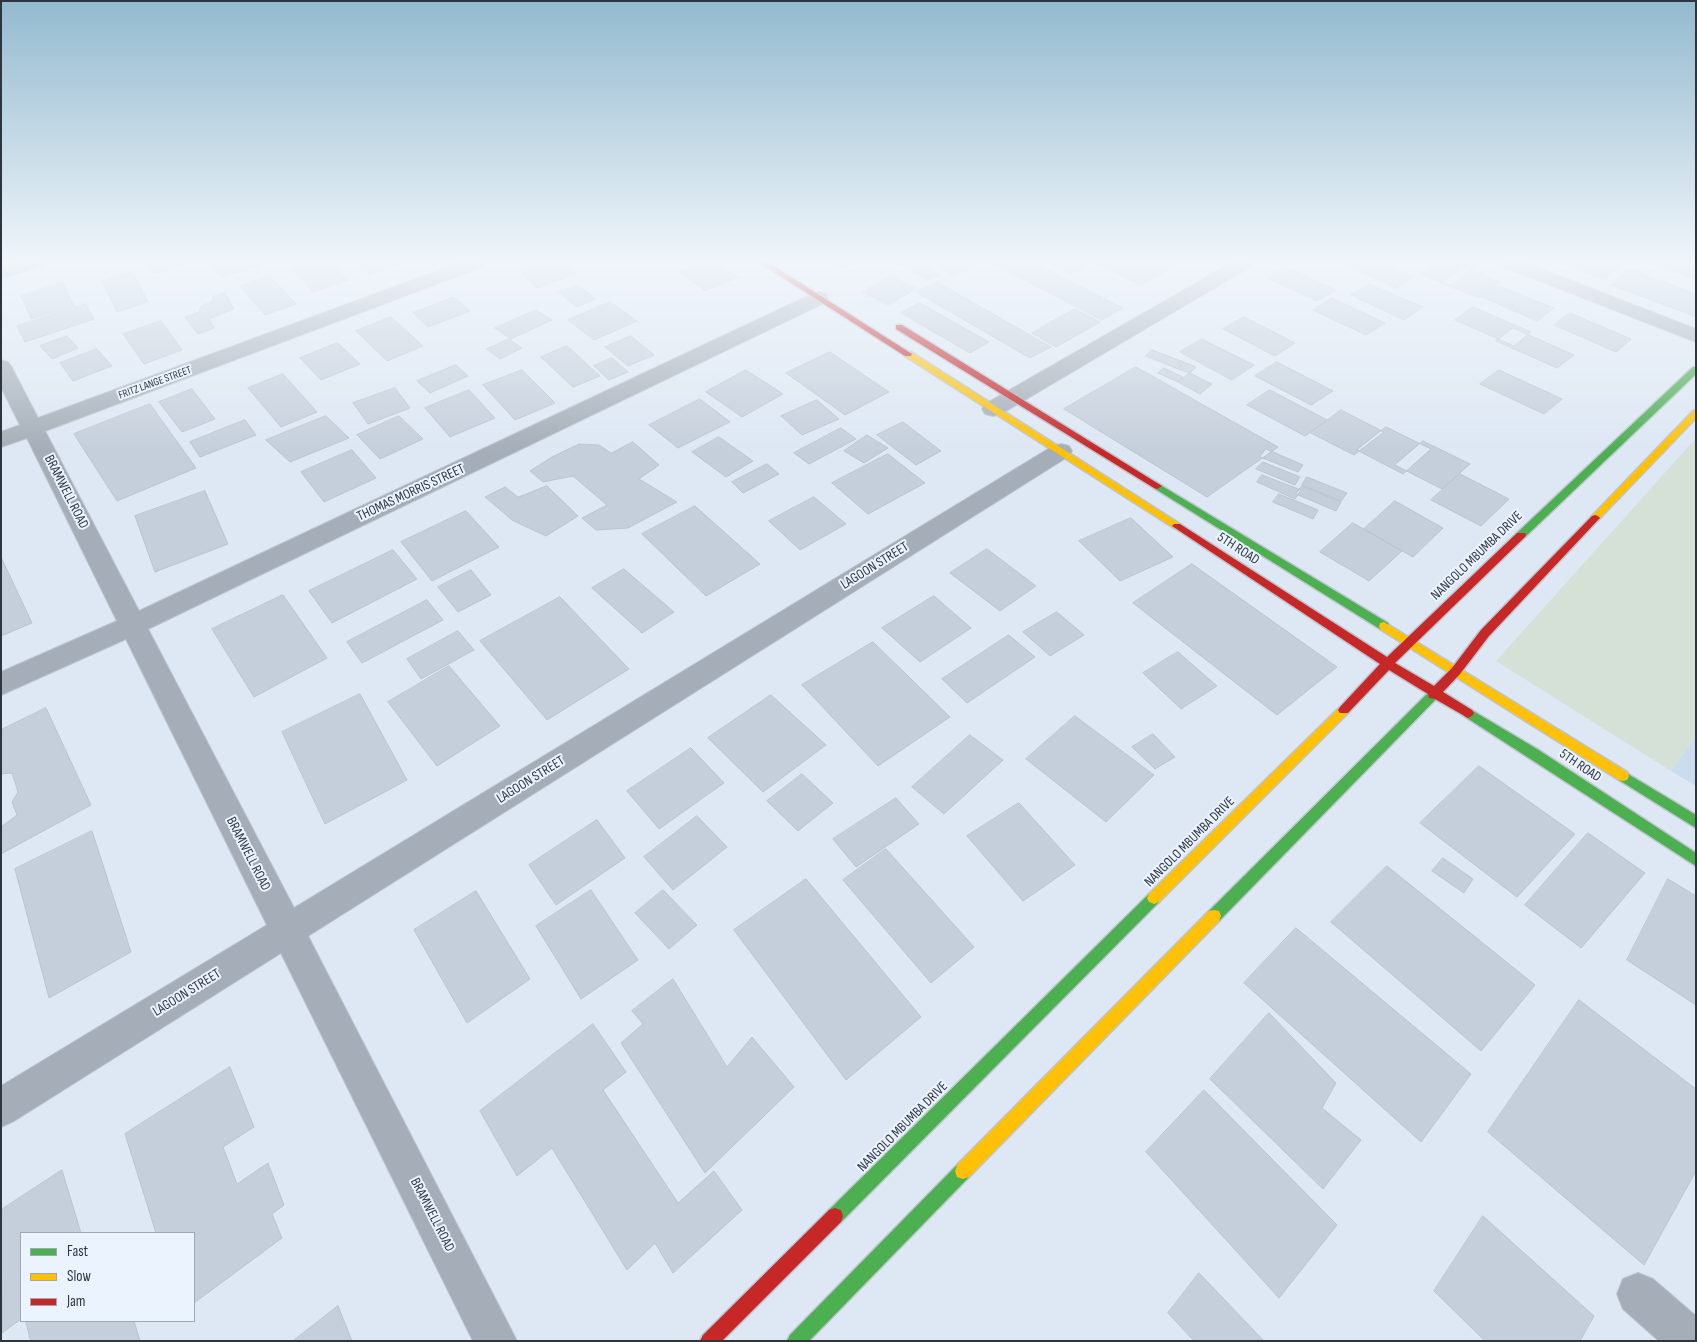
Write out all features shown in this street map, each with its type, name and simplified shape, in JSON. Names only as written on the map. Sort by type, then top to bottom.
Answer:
[{"type":"street","name":"FRITZ LANGE STREET","points":[[1,440],[308,326]]},
{"type":"street","name":"THOMAS MORRIS STREET","points":[[1,684],[133,625],[762,326]]},
{"type":"street","name":"5TH ROAD","points":[[863,326],[1061,451],[1388,664],[1533,752],[1696,860]]},
{"type":"street","name":"5TH ROAD","points":[[897,326],[1409,641],[1696,822]]},
{"type":"street","points":[[993,409],[1137,326]]},
{"type":"street","points":[[1670,326],[1696,336]]},
{"type":"street","name":"BRAMWELL ROAD","points":[[1,366],[496,1341]]},
{"type":"street","name":"NANGOLO MBUMBA DRIVE","points":[[709,1341],[1352,702],[1409,641],[1696,368]]},
{"type":"street","points":[[796,1341],[1433,692],[1456,671],[1485,633],[1696,412]]},
{"type":"street","name":"LAGOON STREET","points":[[1,1108],[1061,451]]},
{"type":"street","points":[[1638,1294],[1692,1341]]},
{"type":"shaded area","points":[[1696,438],[1696,736],[1671,771],[1496,661]]},
{"type":"shaded area","points":[[1696,736],[1696,786],[1671,771]]},
{"type":"building","points":[[18,326],[74,326],[25,342]]},
{"type":"building","points":[[147,326],[164,326],[182,350],[144,364],[123,334]]},
{"type":"building","points":[[192,326],[213,326],[214,328],[198,334]]},
{"type":"building","points":[[369,326],[401,326],[423,346],[387,361],[356,331]]},
{"type":"building","points":[[500,326],[540,326],[511,339],[495,328]]},
{"type":"building","points":[[575,326],[627,326],[594,340]]},
{"type":"building","points":[[923,326],[960,326],[989,342],[970,353]]},
{"type":"building","points":[[974,326],[1014,326],[1051,347],[1030,358]]},
{"type":"building","points":[[1045,326],[1094,326],[1056,347],[1032,333]]},
{"type":"building","points":[[1229,326],[1261,326],[1295,343],[1275,356],[1223,329]]},
{"type":"building","points":[[1346,326],[1381,326],[1366,335]]},
{"type":"building","points":[[1468,326],[1516,326],[1531,332],[1514,346]]},
{"type":"building","points":[[1555,326],[1600,326],[1631,339],[1616,352]]},
{"type":"building","points":[[1513,328],[1574,355],[1557,368],[1496,341]]},
{"type":"building","points":[[67,336],[78,348],[52,359],[40,346]]},
{"type":"building","points":[[631,336],[654,355],[628,366],[605,347]]},
{"type":"building","points":[[509,339],[522,348],[500,359],[487,349]]},
{"type":"building","points":[[1202,339],[1254,365],[1232,380],[1180,352]]},
{"type":"building","points":[[338,343],[360,364],[321,380],[300,358]]},
{"type":"building","points":[[567,346],[600,376],[573,387],[541,357]]},
{"type":"building","points":[[97,349],[112,366],[73,381],[60,363]]},
{"type":"building","points":[[1152,350],[1184,362],[1178,369],[1146,356]]},
{"type":"building","points":[[830,352],[889,392],[845,415],[786,373]]},
{"type":"building","points":[[612,358],[628,372],[609,380],[594,366]]},
{"type":"building","points":[[1184,362],[1196,367],[1190,373],[1178,369]]},
{"type":"building","points":[[1277,362],[1333,391],[1311,405],[1255,376]]},
{"type":"building","points":[[456,365],[468,376],[430,393],[417,381]]},
{"type":"building","points":[[1136,367],[1278,447],[1207,497],[1064,409]]},
{"type":"building","points":[[1164,368],[1183,377],[1178,382],[1158,373]]},
{"type":"building","points":[[522,370],[555,403],[515,420],[483,385]]},
{"type":"building","points":[[746,370],[783,394],[742,417],[706,392]]},
{"type":"building","points":[[1499,370],[1562,399],[1544,414],[1480,384]]},
{"type":"building","points":[[1190,373],[1212,384],[1200,394],[1178,382]]},
{"type":"building","points":[[283,374],[317,412],[281,427],[248,388]]},
{"type":"building","points":[[395,388],[410,408],[368,424],[353,403]]},
{"type":"building","points":[[192,389],[215,419],[182,432],[159,402]]},
{"type":"building","points":[[469,390],[495,418],[450,437],[425,408]]},
{"type":"building","points":[[1270,390],[1327,420],[1305,436],[1247,405]]},
{"type":"building","points":[[700,399],[730,422],[678,448],[649,425]]},
{"type":"building","points":[[817,400],[839,419],[802,435],[781,416]]},
{"type":"building","points":[[150,404],[196,468],[117,501],[74,434]]},
{"type":"building","points":[[1341,410],[1384,432],[1354,455],[1311,433]]},
{"type":"building","points":[[326,416],[349,438],[290,462],[266,440]]},
{"type":"building","points":[[399,416],[423,439],[380,459],[357,435]]},
{"type":"building","points":[[245,420],[256,435],[200,457],[190,442]]},
{"type":"building","points":[[903,422],[941,451],[916,465],[877,435]]},
{"type":"building","points":[[1386,427],[1431,449],[1403,474],[1357,450]]},
{"type":"building","points":[[841,428],[856,439],[809,464],[794,453]]},
{"type":"building","points":[[867,435],[888,448],[864,463],[844,451]]},
{"type":"building","points":[[719,437],[753,461],[726,477],[692,452]]},
{"type":"building","points":[[1423,441],[1470,464],[1442,489],[1395,465]]},
{"type":"building","points":[[633,442],[659,465],[639,479],[677,502],[628,528],[596,530],[582,518],[607,505],[573,476],[543,482],[530,471],[552,457],[579,444],[599,445],[611,453]]},
{"type":"building","points":[[1266,449],[1303,465],[1298,472],[1260,457]]},
{"type":"building","points":[[352,450],[376,478],[324,502],[301,472]]},
{"type":"building","points":[[888,454],[925,483],[868,514],[832,483]]},
{"type":"building","points":[[1263,462],[1300,477],[1295,485],[1256,469]]},
{"type":"building","points":[[767,464],[779,474],[743,493],[732,482]]},
{"type":"building","points":[[1460,474],[1509,499],[1481,526],[1431,500]]},
{"type":"building","points":[[1262,475],[1301,490],[1295,499],[1257,482]]},
{"type":"building","points":[[1307,477],[1347,493],[1341,501],[1302,485]]},
{"type":"building","points":[[547,486],[578,516],[546,536],[512,520],[485,497],[505,487],[518,497]]},
{"type":"building","points":[[1302,486],[1341,502],[1336,511],[1296,494]]},
{"type":"building","points":[[205,491],[228,544],[155,572],[135,516]]},
{"type":"building","points":[[1279,494],[1318,510],[1313,519],[1273,502]]},
{"type":"building","points":[[814,497],[846,524],[800,550],[769,521]]},
{"type":"building","points":[[1395,501],[1443,528],[1413,557],[1364,529]]},
{"type":"building","points":[[695,506],[760,564],[706,596],[642,534]]},
{"type":"building","points":[[466,511],[499,547],[432,581],[401,542]]},
{"type":"building","points":[[1131,518],[1173,557],[1120,581],[1079,541]]},
{"type":"building","points":[[1353,523],[1402,551],[1369,581],[1320,552]]},
{"type":"building","points":[[987,549],[1036,586],[1000,611],[950,573]]},
{"type":"building","points":[[393,550],[417,579],[332,623],[309,591]]},
{"type":"building","points":[[1,557],[32,623],[1,636]]},
{"type":"building","points":[[1192,564],[1337,667],[1277,715],[1133,603]]},
{"type":"building","points":[[624,569],[674,612],[642,633],[592,588]]},
{"type":"building","points":[[471,570],[491,595],[458,612],[438,587]]},
{"type":"building","points":[[283,595],[327,658],[254,697],[212,629]]},
{"type":"building","points":[[934,596],[971,628],[920,662],[882,628]]},
{"type":"building","points":[[560,597],[629,669],[547,720],[480,641]]},
{"type":"building","points":[[427,600],[443,620],[362,663],[347,642]]},
{"type":"building","points":[[1057,612],[1084,635],[1050,656],[1023,632]]},
{"type":"building","points":[[458,631],[474,650],[421,679],[407,659]]},
{"type":"building","points":[[1009,635],[1035,657],[967,703],[942,679]]},
{"type":"building","points":[[873,642],[950,717],[878,766],[802,685]]},
{"type":"building","points":[[1178,652],[1217,686],[1181,709],[1143,673]]},
{"type":"building","points":[[449,666],[500,726],[437,766],[388,702]]},
{"type":"building","points":[[360,694],[407,780],[325,824],[282,732]]},
{"type":"building","points":[[771,695],[826,745],[763,792],[708,738]]},
{"type":"building","points":[[46,708],[91,805],[1,854],[1,827],[17,815],[12,802],[18,792],[12,773],[1,774],[1,730]]},
{"type":"building","points":[[1075,716],[1154,775],[1106,822],[1026,759]]},
{"type":"building","points":[[1153,734],[1175,757],[1155,769],[1132,747]]},
{"type":"building","points":[[970,735],[1003,760],[944,814],[912,787]]},
{"type":"building","points":[[691,748],[724,783],[659,829],[627,791]]},
{"type":"building","points":[[1479,766],[1575,834],[1517,897],[1420,823]]},
{"type":"building","points":[[802,774],[833,803],[798,831],[767,801]]},
{"type":"building","points":[[896,798],[919,824],[856,867],[833,839]]},
{"type":"building","points":[[1019,803],[1075,865],[1023,901],[967,836]]},
{"type":"building","points":[[697,816],[727,847],[673,890],[644,857]]},
{"type":"building","points":[[597,820],[625,858],[556,905],[529,865]]},
{"type":"building","points":[[92,831],[131,952],[49,998],[15,869]]},
{"type":"building","points":[[1588,833],[1645,873],[1581,948],[1525,905]]},
{"type":"building","points":[[886,849],[974,947],[931,983],[843,880]]},
{"type":"building","points":[[1443,858],[1473,879],[1464,893],[1432,871]]},
{"type":"building","points":[[1387,866],[1535,985],[1481,1051],[1331,922]]},
{"type":"building","points":[[806,879],[921,1017],[846,1080],[734,930]]},
{"type":"building","points":[[1668,879],[1696,896],[1696,1005],[1627,960]]},
{"type":"building","points":[[591,890],[638,960],[581,999],[536,926]]},
{"type":"building","points":[[663,890],[697,925],[669,949],[635,913]]},
{"type":"building","points":[[476,891],[530,979],[467,1023],[414,930]]},
{"type":"building","points":[[1296,928],[1471,1074],[1421,1142],[1244,983]]},
{"type":"building","points":[[673,979],[727,1067],[752,1037],[794,1087],[705,1173],[621,1043],[643,1024],[632,1011]]},
{"type":"building","points":[[1579,1000],[1696,1089],[1696,1171],[1644,1265],[1488,1132]]},
{"type":"building","points":[[1269,1013],[1336,1083],[1322,1108],[1361,1140],[1323,1189],[1210,1079]]},
{"type":"building","points":[[593,1024],[626,1072],[603,1090],[678,1203],[714,1171],[742,1210],[673,1273],[655,1243],[627,1270],[552,1148],[517,1176],[480,1111]]},
{"type":"building","points":[[230,1067],[254,1127],[223,1147],[237,1184],[268,1163],[284,1205],[272,1214],[282,1238],[195,1302],[195,1232],[156,1232],[125,1134]]},
{"type":"building","points":[[1204,1090],[1337,1225],[1279,1298],[1146,1152]]},
{"type":"building","points":[[62,1170],[81,1232],[20,1232],[20,1320],[2,1333],[1,1210]]},
{"type":"building","points":[[1483,1216],[1594,1316],[1580,1341],[1485,1341],[1434,1291]]},
{"type":"building","points":[[1199,1273],[1264,1341],[1194,1341],[1168,1313]]},
{"type":"building","points":[[338,1306],[352,1341],[293,1341]]},
{"type":"building","points":[[26,1322],[134,1322],[140,1341],[31,1341]]},
{"type":"traffic: fast","points":[[1521,535],[1696,369]]},
{"type":"traffic: fast","points":[[1157,486],[1384,626]]},
{"type":"traffic: fast","points":[[1214,916],[1433,695]]},
{"type":"traffic: fast","points":[[1468,713],[1533,753],[1696,860]]},
{"type":"traffic: fast","points":[[1623,776],[1696,822]]},
{"type":"traffic: fast","points":[[835,1216],[1154,898]]},
{"type":"traffic: fast","points":[[796,1341],[963,1171]]},
{"type":"traffic: slow","points":[[908,354],[1177,526]]},
{"type":"traffic: slow","points":[[1595,518],[1696,413]]},
{"type":"traffic: slow","points":[[1384,626],[1623,776]]},
{"type":"traffic: slow","points":[[1154,898],[1344,710]]},
{"type":"traffic: slow","points":[[963,1171],[1214,916]]},
{"type":"traffic: jam","points":[[863,326],[908,354]]},
{"type":"traffic: jam","points":[[899,327],[1157,486]]},
{"type":"traffic: jam","points":[[1433,695],[1456,671],[1485,633],[1595,518]]},
{"type":"traffic: jam","points":[[1177,526],[1388,664],[1468,713]]},
{"type":"traffic: jam","points":[[1344,710],[1409,641],[1521,535]]},
{"type":"traffic: jam","points":[[709,1341],[835,1216]]}]
